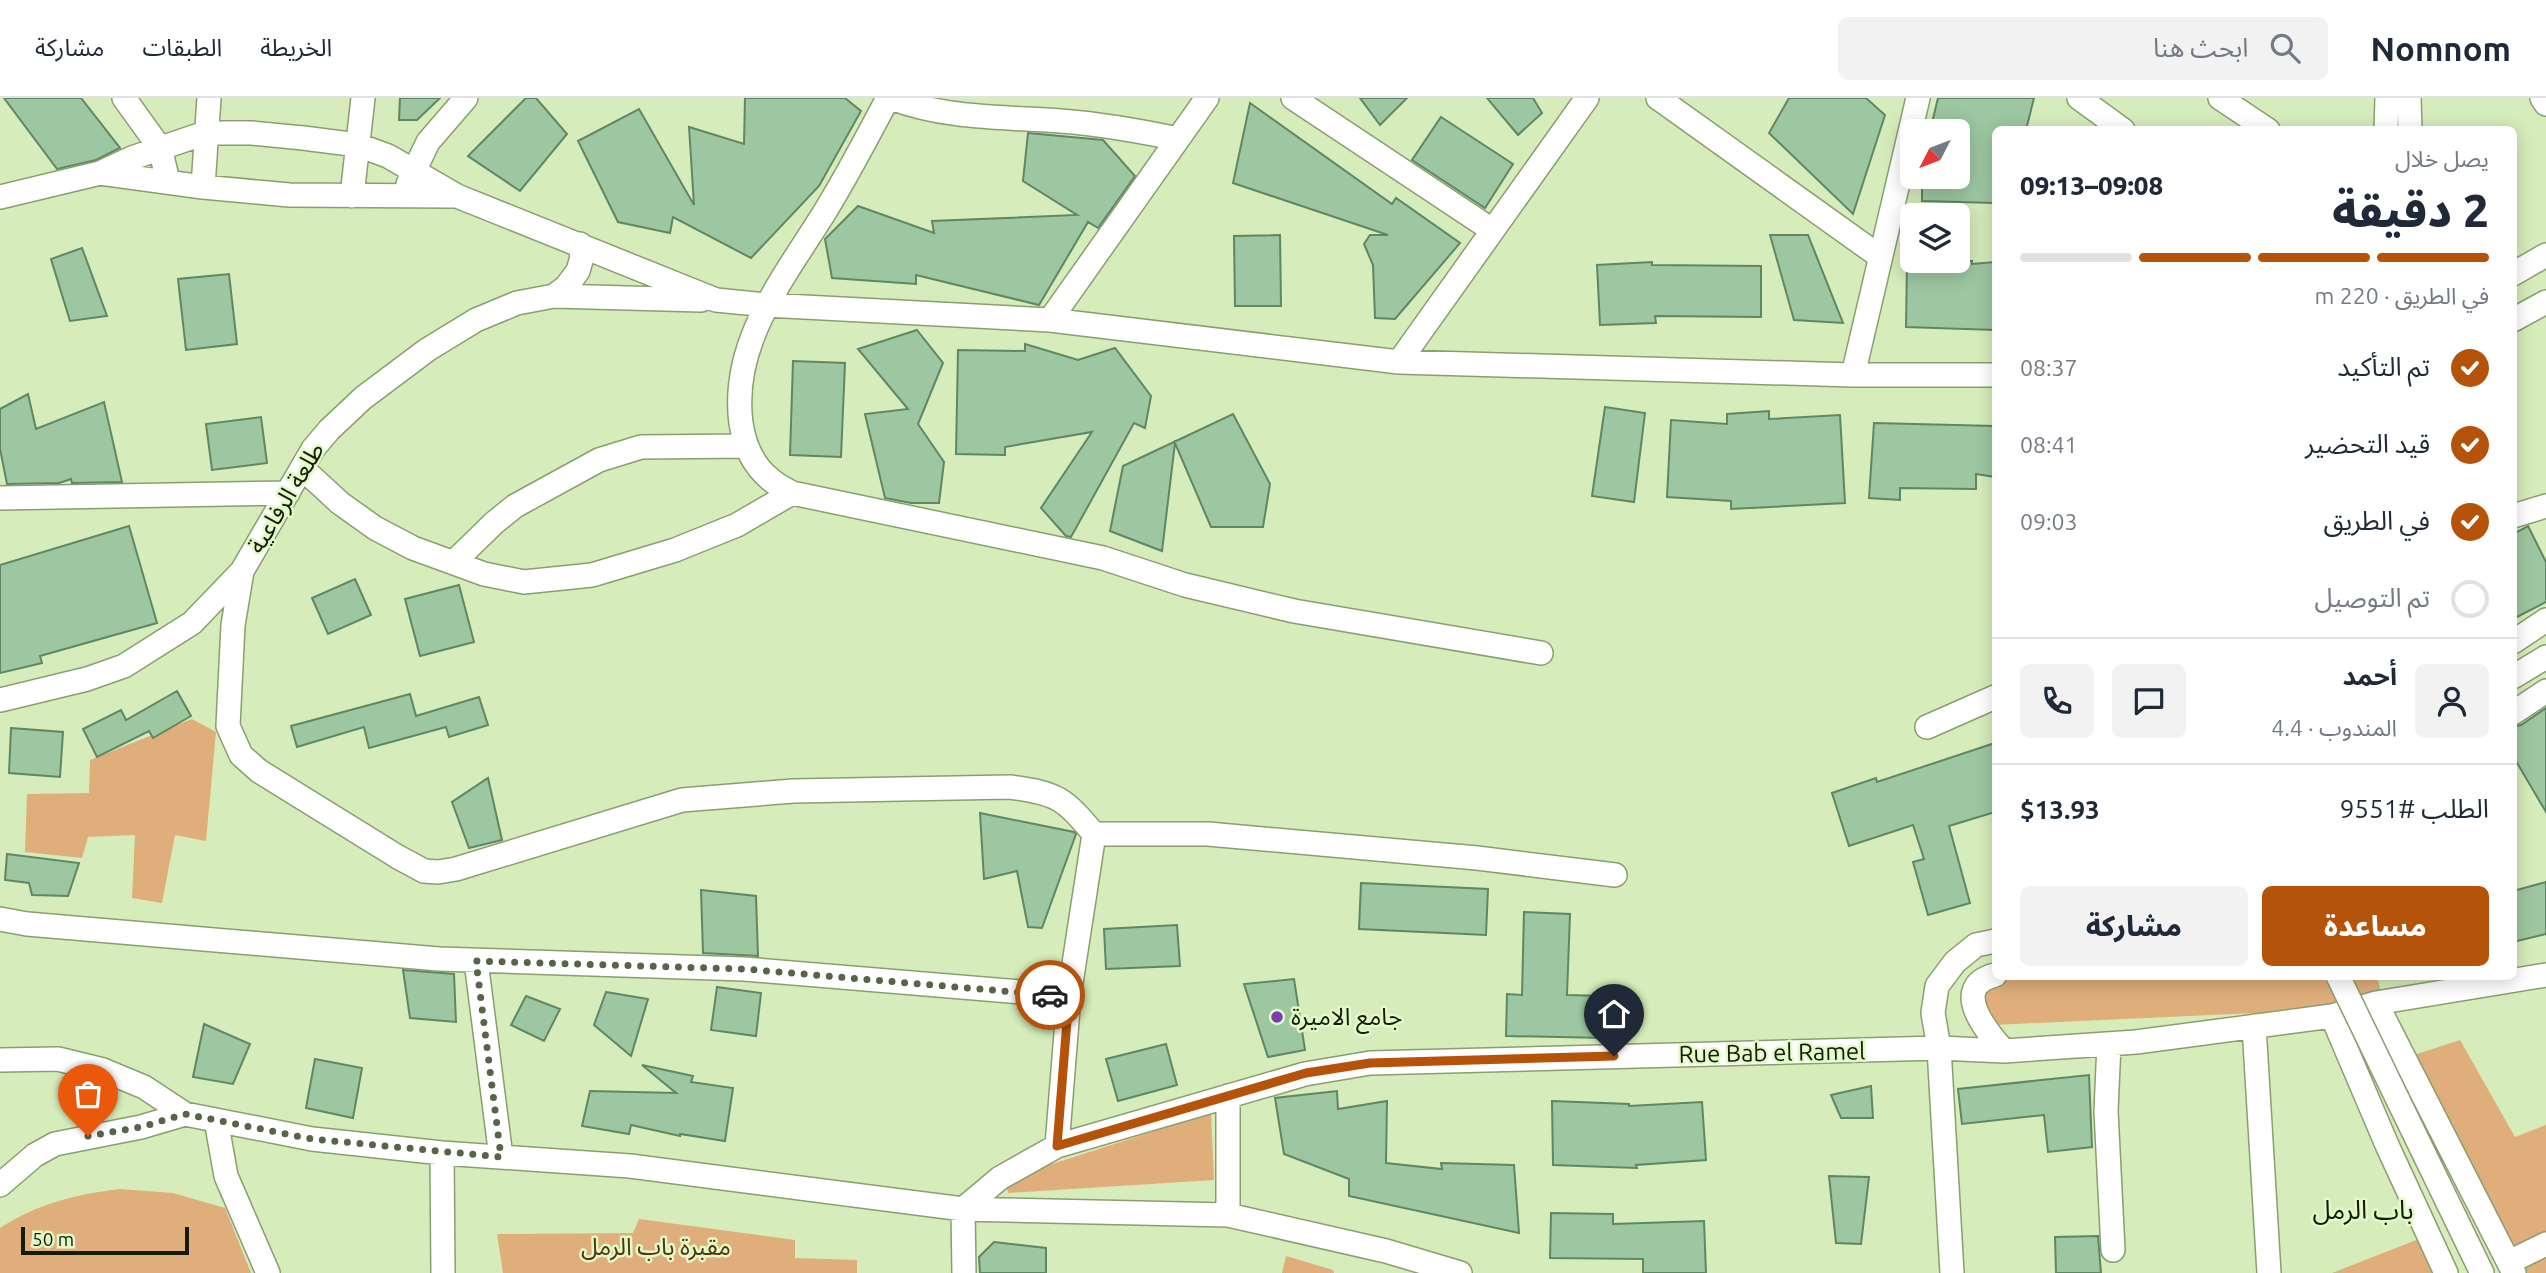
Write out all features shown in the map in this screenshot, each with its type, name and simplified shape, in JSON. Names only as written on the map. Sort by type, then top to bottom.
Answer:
[{"type":"street","points":[[124,98],[160,148],[169,181]]},
{"type":"street","points":[[203,187],[209,98]]},
{"type":"street","points":[[352,196],[363,98]]},
{"type":"street","points":[[404,196],[412,170],[428,142],[466,98]]},
{"type":"street","points":[[1178,139],[1063,121],[948,114],[890,98],[828,207],[766,305],[750,343],[739,387],[739,411],[746,446],[754,461],[770,479],[792,493],[1103,558],[1185,585],[1294,611],[1541,653]]},
{"type":"street","points":[[1050,320],[1207,98]]},
{"type":"street","points":[[1293,98],[1492,230]]},
{"type":"street","points":[[1399,362],[1587,98]]},
{"type":"street","points":[[1658,98],[1879,256]]},
{"type":"street","points":[[1853,375],[1917,98]]},
{"type":"street","points":[[2079,98],[2118,126]]},
{"type":"street","points":[[2220,98],[2263,126]]},
{"type":"street","points":[[2386,126],[2387,98]]},
{"type":"street","points":[[2409,98],[2410,126]]},
{"type":"street","points":[[2542,98],[2546,104]]},
{"type":"street","points":[[0,198],[100,173],[205,133],[252,134],[358,145],[388,156],[457,196],[716,300],[1050,320],[1399,362],[1853,375],[1992,375]]},
{"type":"street","points":[[100,173],[289,195],[457,196]]},
{"type":"street","points":[[554,296],[566,287],[578,271],[582,257],[580,244]]},
{"type":"street","points":[[2517,272],[2546,256]]},
{"type":"street","name":"طلعة الرفاعية","points":[[0,700],[87,679],[124,666],[192,623],[242,571],[313,449],[329,430],[363,398],[427,350],[476,320],[517,303],[554,296],[716,300]]},
{"type":"street","points":[[2517,318],[2546,302]]},
{"type":"street","points":[[454,562],[494,523],[516,506],[599,460],[641,447],[746,446]]},
{"type":"street","points":[[302,468],[340,503],[375,528],[413,548],[484,574],[524,582],[592,575],[705,539],[737,525],[792,493]]},
{"type":"street","points":[[0,498],[288,493]]},
{"type":"street","points":[[2517,515],[2546,506]]},
{"type":"street","points":[[242,571],[233,625],[228,726],[241,755],[259,771],[398,858],[424,871],[456,869],[681,800],[793,791],[997,787],[1055,795],[1070,806],[1094,834],[1069,996],[1057,1146]]},
{"type":"street","points":[[2517,639],[2546,620]]},
{"type":"street","points":[[2517,675],[2546,657]]},
{"type":"street","points":[[2517,710],[2546,691]]},
{"type":"street","points":[[1927,727],[1992,698]]},
{"type":"street","points":[[1094,834],[1208,834],[1477,858],[1615,875]]},
{"type":"street","points":[[0,919],[41,926],[476,961],[744,969],[1069,996]]},
{"type":"street","points":[[1952,1273],[1939,1048],[1933,1013],[1937,986],[1955,962],[1976,946],[1992,942]]},
{"type":"street","points":[[476,961],[501,1157]]},
{"type":"street","name":"Rue Bab el Ramel","points":[[2517,980],[2546,975]]},
{"type":"street","points":[[1992,976],[1986,977],[1976,988],[1973,998],[1975,1013],[1985,1031],[2004,1051]]},
{"type":"street","points":[[2340,980],[2482,1273]]},
{"type":"street","name":"Rue Bab el Ramel","points":[[963,1209],[1000,1178],[1057,1146],[1306,1073],[1370,1063],[1939,1048],[2004,1051],[2109,1044],[2332,1016],[2376,1003],[2516,980]]},
{"type":"street","points":[[2376,1003],[2512,1267],[2546,1244]]},
{"type":"street","points":[[2332,1016],[2446,1273]]},
{"type":"street","points":[[2254,1026],[2269,1273]]},
{"type":"street","points":[[2109,1044],[2106,1111],[2113,1250]]},
{"type":"street","points":[[0,1060],[58,1059],[103,1070],[144,1087],[185,1114],[312,1139],[442,1153],[630,1166],[963,1209],[1228,1215],[1387,1262],[1460,1273]]},
{"type":"street","points":[[1228,1096],[1228,1215]]},
{"type":"street","points":[[0,1185],[35,1155],[55,1144],[141,1127],[185,1114]]},
{"type":"street","points":[[216,1121],[226,1177],[268,1273]]},
{"type":"street","points":[[442,1153],[443,1273]]},
{"type":"street","points":[[963,1209],[964,1273]]},
{"type":"green space","points":[[192,719],[216,732],[206,841],[175,835],[162,903],[132,898],[135,835],[88,837],[82,858],[25,852],[27,794],[89,793],[90,760]]},
{"type":"green space","points":[[1997,980],[2378,980],[2385,1007],[1993,1025],[1984,1003],[1989,989]]},
{"type":"green space","points":[[2460,1040],[2515,1137],[2546,1125],[2546,1273],[2523,1273],[2414,1055]]},
{"type":"green space","points":[[1211,1113],[1214,1180],[1008,1193],[1005,1179]]},
{"type":"green space","points":[[120,1189],[173,1193],[225,1208],[251,1273],[0,1273],[0,1228],[28,1212],[57,1201]]},
{"type":"green space","name":"مقبرة باب الرمل","points":[[639,1219],[795,1240],[795,1258],[857,1260],[857,1273],[503,1273],[497,1234],[633,1233]]},
{"type":"green space","points":[[2424,1237],[2440,1273],[2332,1273]]},
{"type":"green space","points":[[1286,1256],[1333,1270],[1334,1273],[1282,1273]]},
{"type":"building","points":[[4,98],[81,98],[120,148],[96,160],[57,169]]},
{"type":"building","points":[[400,98],[440,98],[417,120],[399,120]]},
{"type":"building","points":[[526,98],[536,98],[567,134],[520,191],[468,156]]},
{"type":"building","points":[[745,98],[845,98],[861,111],[819,186],[751,258],[673,217],[670,233],[618,222],[578,141],[639,109],[694,205],[689,127],[744,144]]},
{"type":"building","points":[[1360,98],[1407,98],[1380,125]]},
{"type":"building","points":[[1487,98],[1533,98],[1542,113],[1518,135]]},
{"type":"building","points":[[1789,98],[1866,98],[1885,115],[1853,214],[1769,133]]},
{"type":"building","points":[[1938,98],[2034,98],[2027,126],[1992,126],[1992,203],[1922,201],[1922,189],[1970,189],[1970,119],[1933,119]]},
{"type":"building","points":[[1250,103],[1392,204],[1396,198],[1460,243],[1395,319],[1375,318],[1373,265],[1364,244],[1370,235],[1388,235],[1233,183]]},
{"type":"building","points":[[1441,117],[1513,164],[1485,208],[1412,160]]},
{"type":"building","points":[[1028,133],[1103,140],[1135,176],[1098,228],[1088,222],[1039,305],[916,275],[916,284],[832,278],[825,239],[858,206],[934,233],[932,221],[1077,215],[1023,181]]},
{"type":"building","points":[[1280,235],[1281,306],[1235,306],[1234,236]]},
{"type":"building","points":[[1770,235],[1808,235],[1843,323],[1794,320]]},
{"type":"building","points":[[82,248],[107,316],[70,321],[51,259]]},
{"type":"building","points":[[1970,261],[1972,264],[1992,262],[1992,330],[1906,327],[1907,273],[1970,273]]},
{"type":"building","points":[[1652,262],[1652,265],[1761,266],[1761,317],[1655,316],[1656,323],[1600,325],[1597,265]]},
{"type":"building","points":[[229,274],[237,344],[186,350],[178,279]]},
{"type":"building","points":[[917,330],[943,363],[918,424],[944,462],[939,503],[911,503],[885,498],[865,414],[908,409],[858,349]]},
{"type":"building","points":[[1025,344],[1078,360],[1115,348],[1151,396],[1145,428],[1134,423],[1071,537],[1066,536],[1041,508],[1092,432],[1005,447],[1005,455],[956,454],[958,350],[1025,351]]},
{"type":"building","points":[[793,361],[845,363],[841,457],[790,455]]},
{"type":"building","points":[[28,394],[36,429],[104,402],[122,482],[72,483],[71,479],[59,483],[7,484],[0,449],[0,409]]},
{"type":"building","points":[[1605,407],[1645,413],[1634,502],[1592,496]]},
{"type":"building","points":[[1769,411],[1769,419],[1840,415],[1845,503],[1731,509],[1731,501],[1667,497],[1671,420],[1727,424],[1727,414]]},
{"type":"building","points":[[1233,414],[1270,484],[1263,527],[1211,527],[1175,443],[1162,551],[1110,531],[1123,466]]},
{"type":"building","points":[[261,417],[267,463],[212,470],[206,424]]},
{"type":"building","points":[[1874,423],[1992,426],[1992,477],[1976,474],[1976,489],[1900,488],[1900,500],[1869,498]]},
{"type":"building","points":[[129,526],[157,623],[40,656],[42,663],[0,673],[0,565]]},
{"type":"building","points":[[2528,526],[2546,562],[2546,602],[2517,617],[2517,532]]},
{"type":"building","points":[[355,579],[371,615],[328,634],[312,598]]},
{"type":"building","points":[[459,585],[474,642],[420,656],[405,599]]},
{"type":"building","points":[[177,691],[191,716],[153,738],[149,731],[97,757],[83,729],[121,710],[126,720]]},
{"type":"building","points":[[410,694],[416,716],[479,697],[488,725],[449,737],[446,727],[369,748],[364,727],[297,747],[291,726]]},
{"type":"building","points":[[2546,708],[2546,812],[2517,763],[2517,726]]},
{"type":"building","points":[[11,728],[63,732],[60,777],[9,773]]},
{"type":"building","points":[[1992,744],[1992,813],[1949,826],[1970,903],[1928,915],[1913,862],[1924,859],[1913,825],[1849,846],[1832,793],[1876,778],[1877,782]]},
{"type":"building","points":[[488,778],[502,840],[469,848],[452,802]]},
{"type":"building","points":[[980,813],[1076,834],[1042,928],[1028,927],[1017,871],[984,879]]},
{"type":"building","points":[[7,854],[79,863],[68,896],[32,895],[29,883],[5,880]]},
{"type":"building","points":[[2546,882],[2546,934],[2517,941],[2517,890]]},
{"type":"building","points":[[1361,883],[1488,889],[1486,935],[1359,929]]},
{"type":"building","points":[[701,890],[756,896],[758,956],[703,953]]},
{"type":"building","points":[[1524,912],[1570,914],[1567,995],[1605,996],[1604,1038],[1506,1036],[1507,994],[1522,995]]},
{"type":"building","points":[[1177,925],[1180,966],[1106,969],[1104,929]]},
{"type":"building","points":[[403,970],[454,974],[456,1022],[410,1018]]},
{"type":"building","name":"جامع الاميرة","points":[[1294,979],[1305,1050],[1268,1057],[1244,984]]},
{"type":"building","points":[[717,987],[761,993],[756,1036],[711,1030]]},
{"type":"building","points":[[606,992],[648,999],[631,1056],[594,1025]]},
{"type":"building","points":[[526,996],[560,1009],[544,1041],[511,1025]]},
{"type":"building","points":[[204,1024],[250,1044],[233,1084],[193,1077]]},
{"type":"building","points":[[1166,1044],[1177,1085],[1118,1101],[1106,1059]]},
{"type":"building","points":[[315,1059],[362,1068],[353,1118],[306,1108]]},
{"type":"building","points":[[642,1065],[693,1076],[691,1082],[733,1088],[725,1141],[680,1136],[631,1125],[629,1134],[582,1126],[590,1091],[676,1093]]},
{"type":"building","points":[[2089,1075],[2092,1147],[2048,1152],[2044,1115],[1962,1124],[1958,1089]]},
{"type":"building","points":[[1871,1086],[1873,1118],[1841,1118],[1831,1095]]},
{"type":"building","points":[[1337,1091],[1338,1109],[1387,1101],[1386,1163],[1442,1169],[1441,1163],[1514,1165],[1519,1233],[1349,1196],[1349,1179],[1284,1154],[1275,1098]]},
{"type":"building","points":[[1552,1101],[1629,1106],[1702,1102],[1706,1160],[1636,1165],[1637,1168],[1553,1165]]},
{"type":"building","points":[[1829,1176],[1869,1177],[1861,1244],[1836,1243]]},
{"type":"building","points":[[1551,1213],[1613,1214],[1613,1224],[1704,1221],[1706,1273],[1643,1273],[1643,1259],[1550,1258]]},
{"type":"building","points":[[2098,1236],[2101,1273],[2056,1273],[2055,1237]]},
{"type":"building","points":[[994,1242],[1046,1248],[1046,1273],[980,1273],[979,1257]]},
{"type":"way so far","points":[[88,1136],[141,1127],[185,1114],[312,1139],[501,1157],[476,961],[744,969],[1050,995]]},
{"type":"place","name":"جامع الاميرة","points":[[1277,1017]]},
{"type":"district","name":"باب الرمل","points":[[2363,1210]]},
{"type":"route","points":[[1050,995],[1069,996],[1057,1146],[1306,1073],[1370,1063],[1614,1056]]}]
